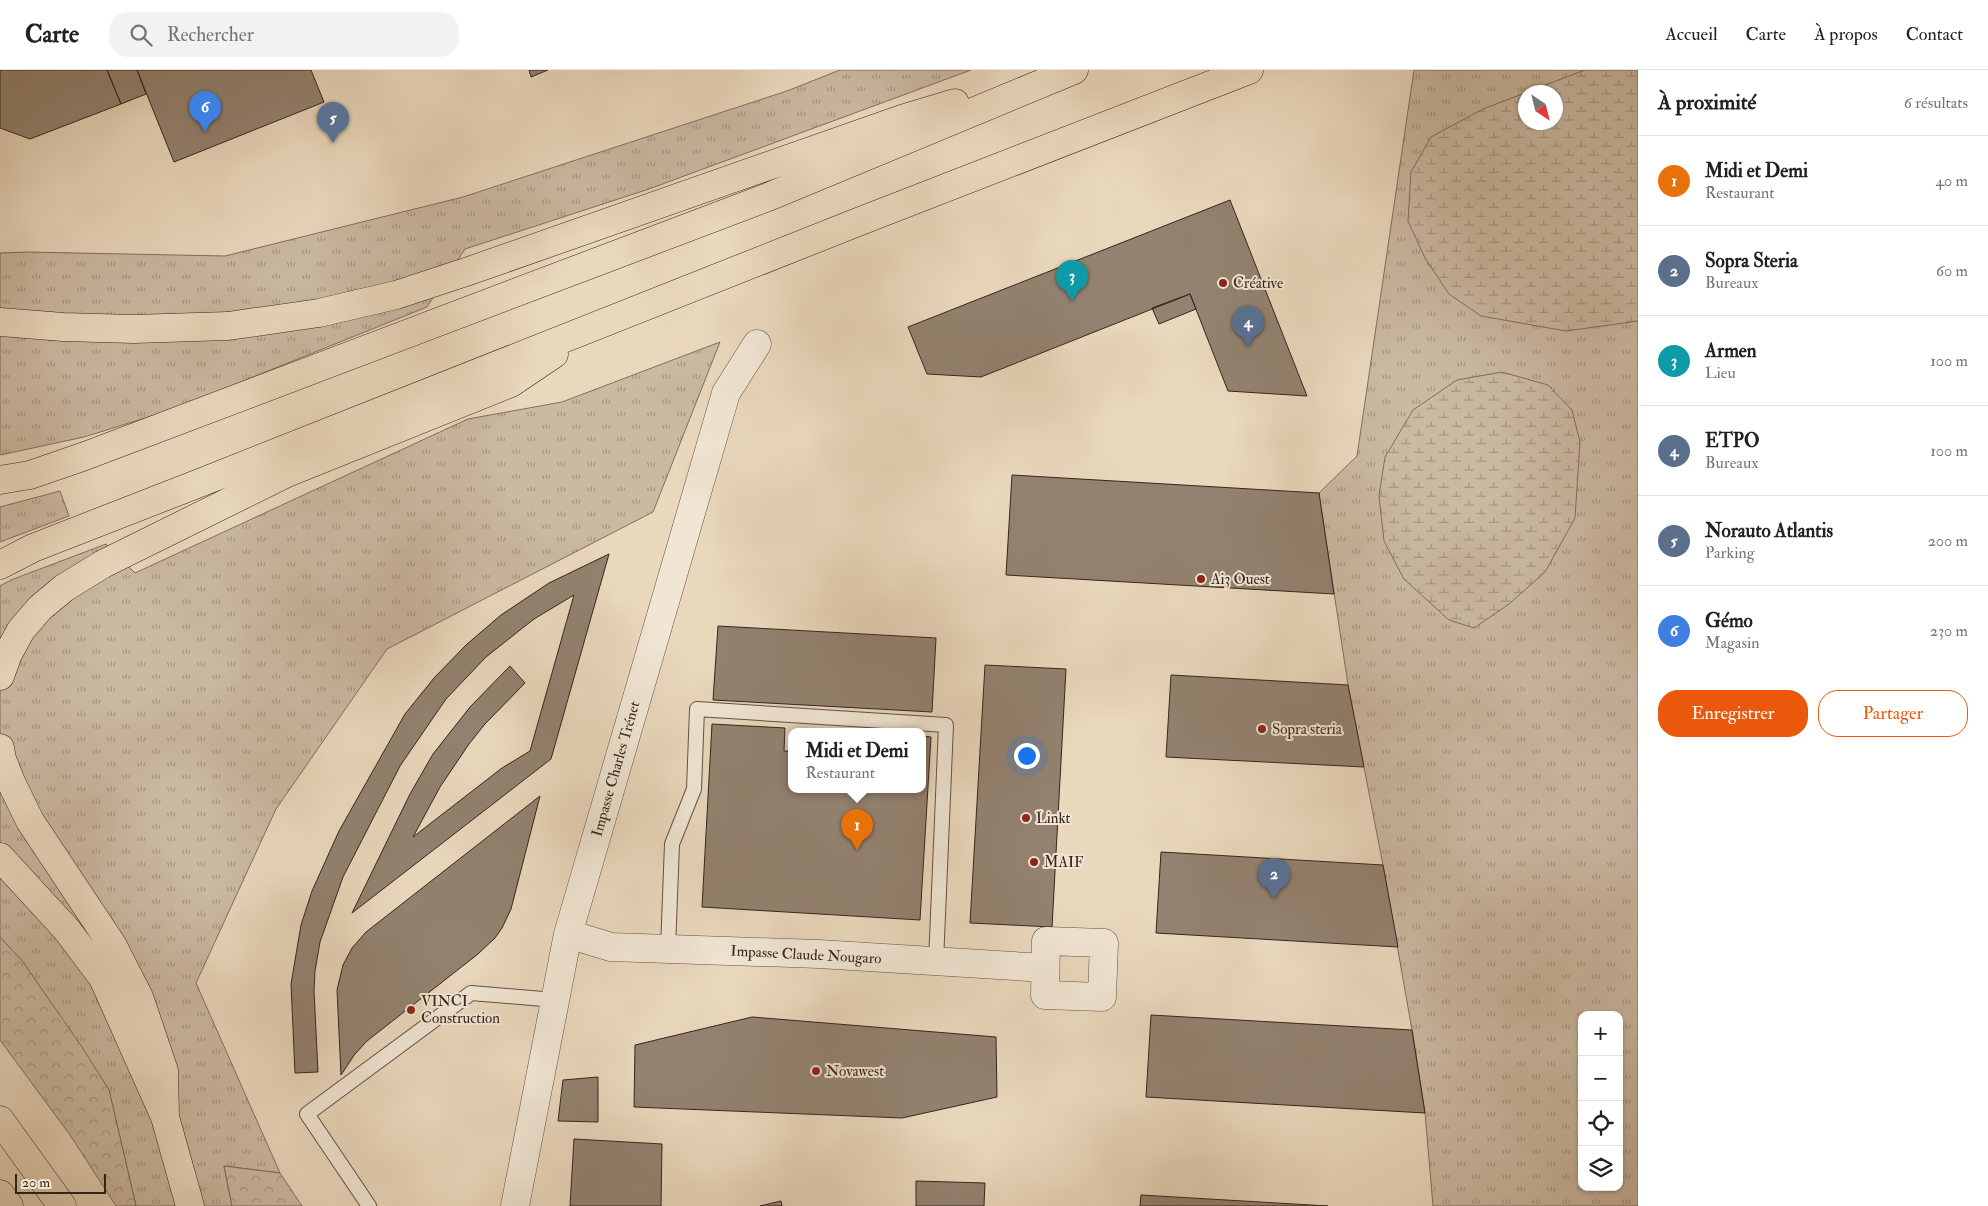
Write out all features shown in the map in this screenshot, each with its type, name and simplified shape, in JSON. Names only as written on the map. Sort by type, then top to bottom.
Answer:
[{"type":"highway","points":[[0,322],[63,327],[134,329],[228,326],[319,313],[386,297],[547,244],[902,118],[1065,70]]},
{"type":"highway","points":[[0,480],[30,474],[85,456],[686,228],[1074,70]]},
{"type":"highway","points":[[0,565],[42,545],[1250,70]]},
{"type":"highway","points":[[0,676],[20,630],[40,608],[64,588],[103,564],[287,473],[511,383],[593,327]]},
{"type":"highway","points":[[0,748],[11,782],[30,820],[113,946],[139,997],[164,1071],[165,1116]]},
{"type":"highway","points":[[0,857],[67,930],[103,978],[165,1116],[190,1206]]},
{"type":"highway","points":[[0,1120],[62,1206]]},
{"type":"highway","points":[[0,1194],[8,1206]]},
{"type":"street","name":"Impasse Charles Trénet","points":[[516,1206],[568,934],[726,393],[757,344]]},
{"type":"street","name":"Impasse Claude Nougaro","points":[[568,934],[611,947],[818,954],[1046,968]]},
{"type":"lane","points":[[668,949],[672,844],[694,789],[697,709],[946,724],[936,962]]},
{"type":"lane","points":[[369,1206],[307,1114],[471,993],[555,1000]]},
{"type":"green space","points":[[840,70],[971,70],[649,189],[465,249],[427,307],[171,410],[84,437],[0,455],[0,253],[225,256],[463,197],[787,91]]},
{"type":"green space","points":[[1414,70],[1638,70],[1638,1206],[1433,1206],[1425,1113],[1412,1030],[1383,865],[1348,685],[1319,493],[1357,456]]},
{"type":"green space","points":[[1585,70],[1638,70],[1638,321],[1566,331],[1481,316],[1449,294],[1425,258],[1408,221],[1411,172],[1431,137],[1483,109],[1518,96],[1518,130],[1563,130],[1563,85],[1545,85]]},
{"type":"green space","points":[[720,342],[653,512],[387,649],[276,809],[196,983],[280,1173],[224,1166],[232,1206],[136,1206],[109,1090],[23,962],[0,937],[0,586],[11,580],[106,544],[135,573],[468,419],[562,402]]},
{"type":"green space","points":[[1502,372],[1548,385],[1572,410],[1580,442],[1575,518],[1545,572],[1509,604],[1474,628],[1449,620],[1404,579],[1384,541],[1379,496],[1385,457],[1413,410],[1457,380]]},
{"type":"green space","points":[[60,491],[69,516],[0,542],[0,507]]},
{"type":"green space","points":[[0,937],[23,962],[82,1047],[109,1090],[136,1206],[116,1206],[70,1135],[0,1040]]},
{"type":"green space","points":[[224,1166],[280,1173],[302,1206],[232,1206]]},
{"type":"building","points":[[0,70],[107,70],[121,104],[30,139],[0,128]]},
{"type":"building","points":[[107,70],[137,70],[146,94],[121,104]]},
{"type":"building","points":[[137,70],[311,70],[324,102],[174,162]]},
{"type":"building","points":[[529,70],[548,70],[531,77]]},
{"type":"building","points":[[1230,200],[1307,396],[1228,391],[1190,294],[981,377],[927,374],[908,327]]},
{"type":"building","points":[[1190,294],[1196,309],[1159,324],[1152,308]]},
{"type":"building","points":[[1012,475],[1319,493],[1334,594],[1006,575]]},
{"type":"building","points":[[609,554],[551,759],[352,913],[410,794],[433,754],[470,707],[510,666],[525,683],[485,724],[469,744],[440,787],[413,837],[502,768],[530,751],[574,595],[534,619],[486,657],[446,699],[400,766],[343,877],[320,942],[314,990],[318,1072],[295,1073],[291,984],[301,925],[312,891],[339,831],[405,714],[434,678],[466,645],[501,615],[549,583]]},
{"type":"building","points":[[718,626],[936,638],[932,712],[713,700]]},
{"type":"building","points":[[985,665],[1066,669],[1052,927],[970,923]]},
{"type":"building","name":"Sopra steria","points":[[1171,675],[1348,685],[1364,767],[1166,757]]},
{"type":"building","points":[[712,724],[785,728],[784,751],[788,751],[788,793],[926,793],[926,736],[931,737],[920,920],[702,907]]},
{"type":"building","points":[[540,796],[511,909],[495,938],[478,954],[367,1041],[355,1054],[341,1075],[337,990],[343,965],[352,948],[366,932]]},
{"type":"building","points":[[1161,852],[1383,865],[1398,947],[1156,933]]},
{"type":"building","points":[[1151,1015],[1412,1030],[1425,1113],[1146,1097]]},
{"type":"building","name":"Novawest","points":[[752,1017],[996,1037],[997,1097],[902,1118],[634,1107],[635,1045]]},
{"type":"building","points":[[598,1077],[598,1122],[558,1121],[563,1080]]},
{"type":"building","points":[[574,1139],[662,1144],[661,1206],[570,1206]]},
{"type":"building","points":[[916,1181],[985,1183],[984,1206],[916,1206]]},
{"type":"building","points":[[1141,1195],[1328,1206],[1140,1206]]},
{"type":"building","points":[[781,1201],[782,1206],[760,1206]]},
{"type":"place","name":"Gémo","points":[[205,132]]},
{"type":"place","name":"Norauto Atlantis","points":[[333,143]]},
{"type":"place","name":"Créative","points":[[1223,283]]},
{"type":"place","name":"Armen","points":[[1072,301]]},
{"type":"place","name":"ETPO","points":[[1248,347]]},
{"type":"place","name":"Ai3 Ouest","points":[[1201,579]]},
{"type":"place","name":"Sopra steria","points":[[1262,729]]},
{"type":"place","name":"Linkt","points":[[1026,818]]},
{"type":"place","name":"Midi et Demi","points":[[857,850]]},
{"type":"place","name":"MAIF","points":[[1034,862]]},
{"type":"place","name":"Sopra Steria","points":[[1274,899]]},
{"type":"place","name":"VINCI Construction","points":[[411,1010]]},
{"type":"place","name":"Novawest","points":[[816,1071]]}]
